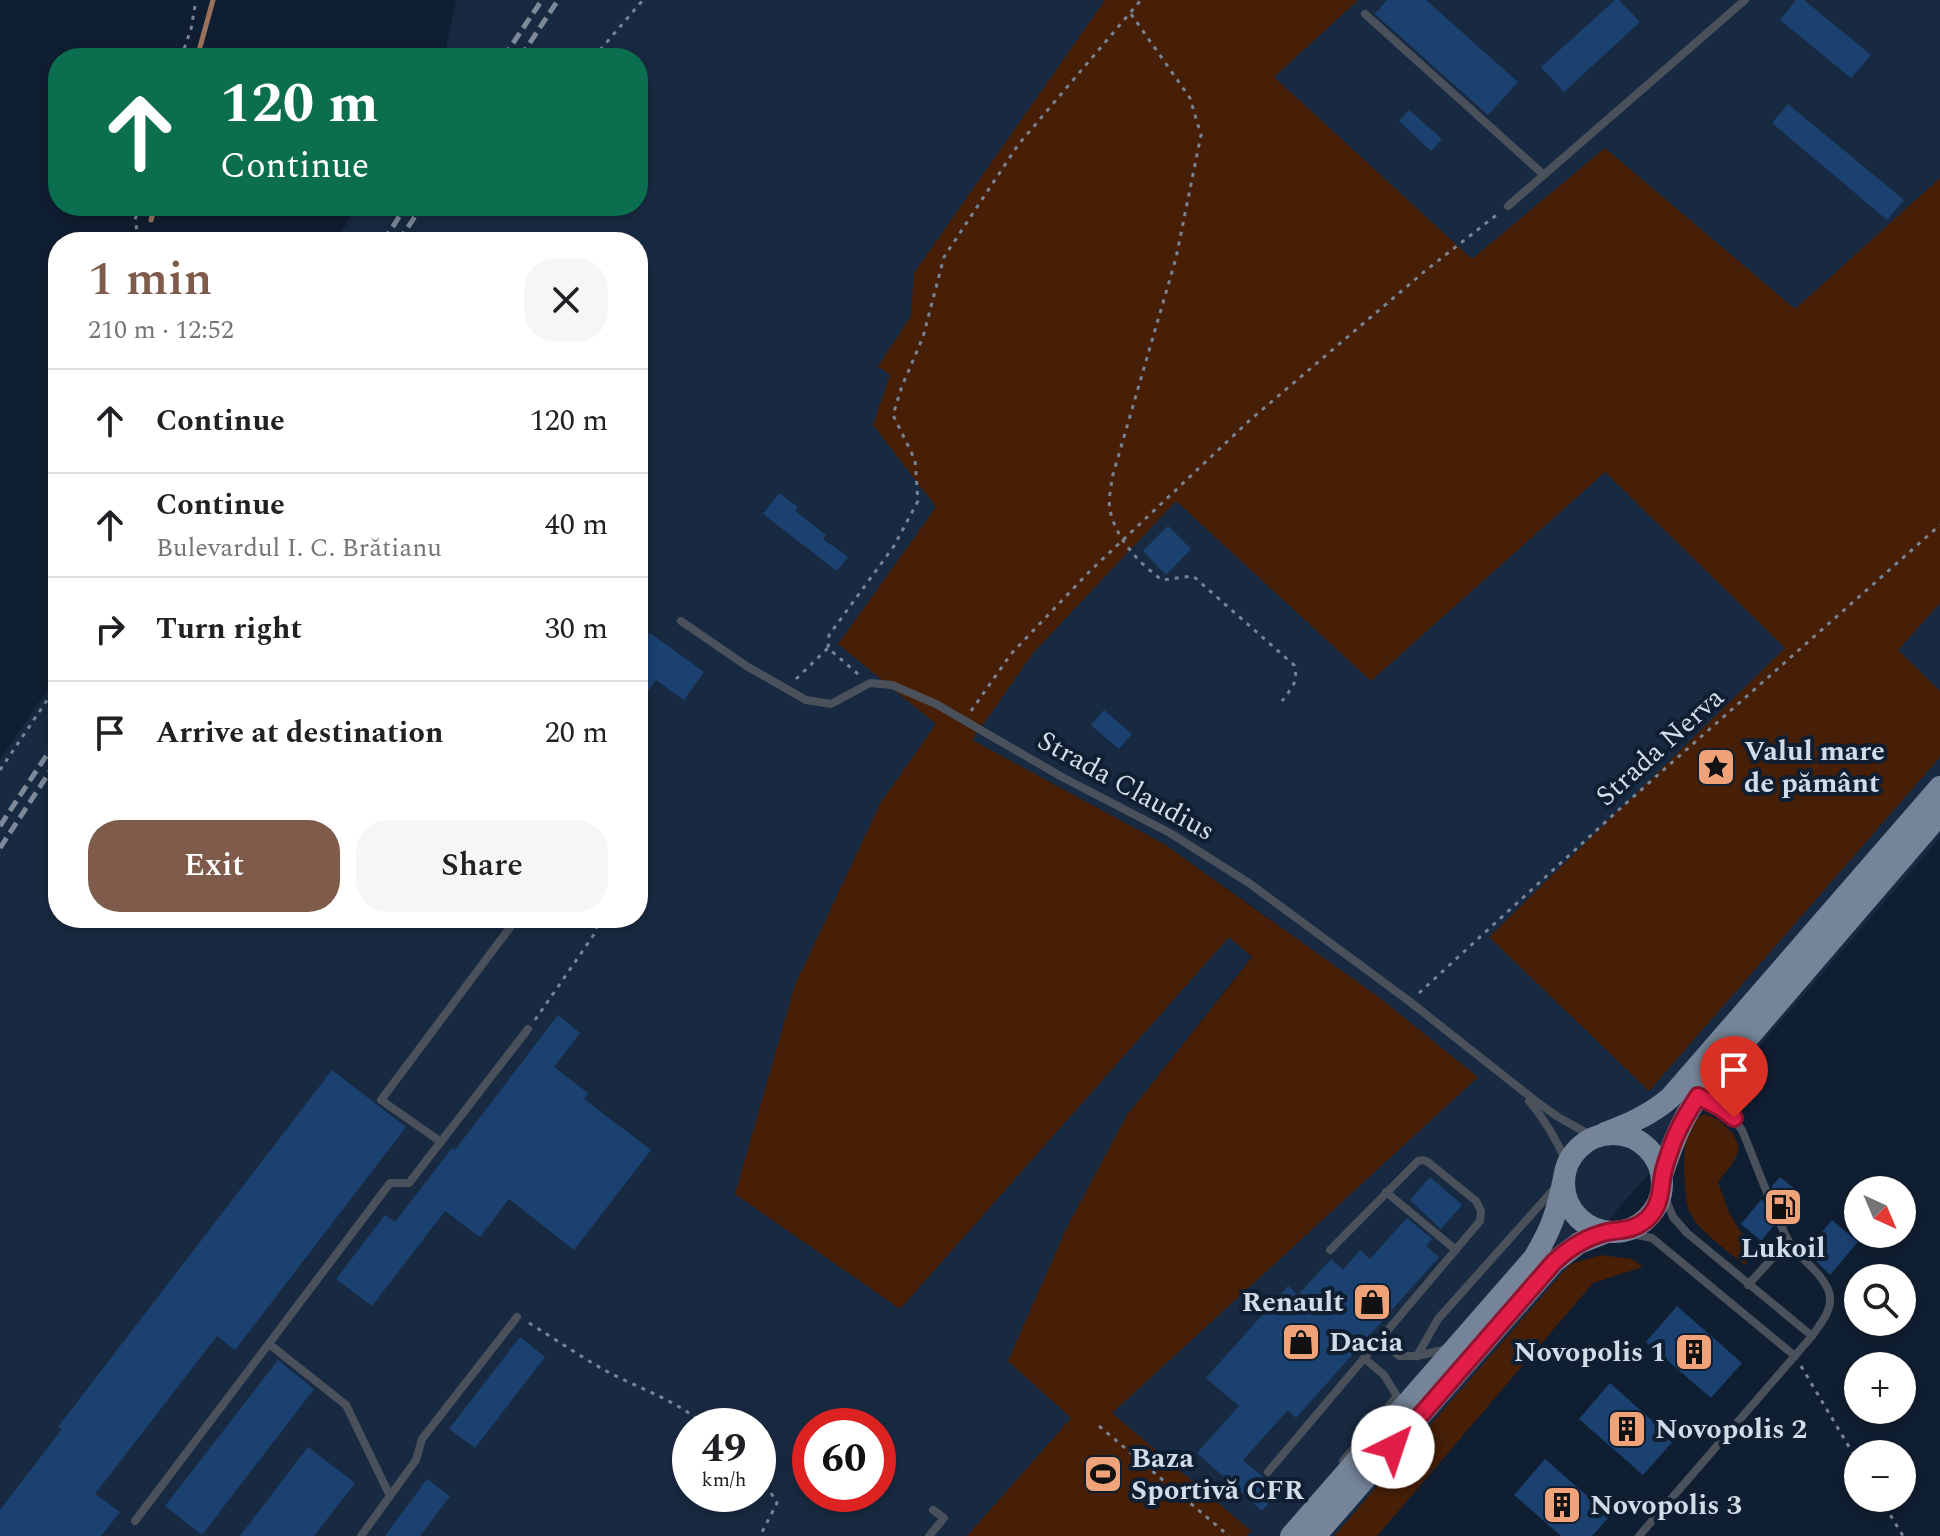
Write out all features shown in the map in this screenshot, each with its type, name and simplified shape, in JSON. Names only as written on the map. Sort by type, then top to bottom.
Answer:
[{"type":"main road","points":[[1290,1536],[1534,1258],[1557,1213],[1565,1171],[1575,1150],[1600,1135],[1653,1112],[1670,1098],[1940,787]]},
{"type":"main road","points":[[1315,1536],[1554,1262],[1579,1243],[1637,1226],[1649,1217],[1658,1205],[1673,1140],[1698,1096],[1940,814]]},
{"type":"main road","points":[[1600,1135],[1621,1133],[1649,1147],[1658,1160],[1662,1183]]},
{"type":"main road","points":[[1565,1171],[1564,1191],[1574,1214],[1595,1229],[1615,1232]]},
{"type":"lane","points":[[1508,206],[1745,0]]},
{"type":"lane","points":[[1365,14],[1544,175]]},
{"type":"lane","points":[[681,621],[748,667],[806,700],[831,704],[870,683]]},
{"type":"lane","name":"Strada Claudius","points":[[870,683],[892,685],[936,704],[1062,777],[1170,833],[1249,883],[1409,1001],[1558,1117],[1600,1135]]},
{"type":"lane","points":[[441,1142],[381,1100],[510,928]]},
{"type":"lane","points":[[135,1521],[390,1183],[409,1183],[528,1029]]},
{"type":"lane","name":"Strada Claudius","points":[[1518,1088],[1545,1119],[1555,1137],[1565,1171]]},
{"type":"lane","points":[[1639,1536],[1812,1336],[1830,1307],[1829,1293],[1824,1283],[1788,1241],[1742,1130],[1734,1118],[1698,1096]]},
{"type":"lane","points":[[1268,1472],[1480,1221],[1481,1211],[1476,1201],[1423,1160],[1412,1164],[1330,1250]]},
{"type":"lane","points":[[1417,1356],[1438,1319],[1565,1171]]},
{"type":"lane","points":[[1662,1183],[1673,1217],[1687,1233],[1812,1336]]},
{"type":"lane","points":[[1386,1192],[1456,1250]]},
{"type":"lane","points":[[1615,1232],[1652,1238],[1795,1356]]},
{"type":"lane","points":[[1748,1285],[1788,1241]]},
{"type":"lane","points":[[361,1536],[416,1460],[422,1439],[517,1317]]},
{"type":"lane","points":[[1380,1340],[1399,1356],[1417,1356],[1456,1347]]},
{"type":"lane","points":[[269,1344],[346,1405],[390,1496]]},
{"type":"lane","points":[[1290,1536],[1324,1484],[1397,1396],[1384,1375],[1364,1358]]},
{"type":"lane","points":[[929,1536],[944,1518],[933,1510]]},
{"type":"path","points":[[184,48],[196,0]]},
{"type":"path","points":[[602,48],[643,0]]},
{"type":"path","points":[[786,689],[828,648],[829,635],[894,546],[918,501],[915,460],[893,415],[923,337],[944,257],[1018,145],[1141,0]]},
{"type":"path","points":[[1131,14],[1190,98],[1201,135],[1176,258],[1112,478],[1109,508],[1122,541],[1162,580],[1193,576],[1294,665],[1297,676],[1294,686],[1282,701]]},
{"type":"path","points":[[964,720],[1011,654],[1090,571],[1250,420],[1425,271],[1508,206]]},
{"type":"path","name":"Strada Nerva","points":[[1409,1001],[1624,805],[1940,525]]},
{"type":"path","points":[[828,648],[870,683]]},
{"type":"path","points":[[0,770],[48,699]]},
{"type":"path","points":[[528,1029],[596,928]]},
{"type":"path","points":[[517,1317],[609,1372],[679,1408]]},
{"type":"path","points":[[1795,1356],[1845,1440]]},
{"type":"path","points":[[1099,1426],[1229,1536]]},
{"type":"path","points":[[760,1536],[772,1512]]},
{"type":"path","points":[[1888,1512],[1903,1536]]},
{"type":"shaded area","points":[[456,0],[1940,0],[1940,838],[1334,1536],[0,1536],[0,760],[48,689],[48,928],[648,928],[648,232],[341,232],[351,216],[648,216],[648,48],[446,48]],"holes":[[[972,740],[1164,844],[1280,926],[1127,1115],[1252,956],[1229,936],[900,1309],[735,1194]]]},
{"type":"shaded area","points":[[1105,0],[1358,0],[1274,77],[1472,259],[1605,148],[1795,309],[1940,178],[1940,603],[1898,650],[1940,691],[1940,757],[1649,1091],[1489,937],[1785,648],[1605,472],[1371,681],[1176,501],[1034,652],[972,740],[1164,844],[1376,995],[1478,1077],[1112,1413],[1251,1531],[1247,1536],[967,1536],[1071,1418],[1008,1361],[1067,1227],[1127,1115],[1252,957],[1229,937],[900,1309],[735,1194],[795,985],[881,802],[936,724],[838,644],[936,507],[873,425],[890,375],[878,366],[911,316],[914,273]]},
{"type":"shaded area","points":[[1704,1114],[1721,1122],[1737,1142],[1737,1155],[1718,1182],[1729,1213],[1751,1249],[1751,1256],[1745,1265],[1700,1227],[1688,1206],[1684,1173],[1686,1139],[1691,1124]]},
{"type":"shaded area","points":[[1601,1255],[1632,1259],[1643,1267],[1593,1283],[1377,1536],[1334,1536],[1570,1264]]},
{"type":"building","points":[[1387,0],[1426,0],[1518,82],[1488,115],[1375,14]]},
{"type":"building","points":[[1615,0],[1619,0],[1640,22],[1564,92],[1541,67]]},
{"type":"building","points":[[1796,0],[1804,0],[1871,55],[1851,78],[1780,20]]},
{"type":"building","points":[[1788,104],[1904,200],[1887,220],[1772,123]]},
{"type":"building","points":[[1409,110],[1442,139],[1431,151],[1399,121]]},
{"type":"building","points":[[779,493],[798,507],[795,511],[826,535],[823,539],[848,557],[837,571],[763,514]]},
{"type":"building","points":[[1168,526],[1191,549],[1166,575],[1143,551]]},
{"type":"building","points":[[650,633],[704,672],[684,700],[656,680],[648,691]]},
{"type":"building","points":[[1104,710],[1132,734],[1119,749],[1091,725]]},
{"type":"building","points":[[558,1015],[580,1033],[554,1067],[588,1093],[584,1099],[651,1150],[574,1250],[509,1199],[480,1237],[445,1211],[372,1306],[336,1279],[385,1215],[395,1222],[452,1148],[455,1150]]},
{"type":"building","points":[[332,1070],[406,1127],[235,1350],[217,1336],[95,1494],[120,1512],[101,1536],[0,1536],[0,1510],[62,1429],[58,1427]]},
{"type":"building","points":[[1430,1177],[1462,1205],[1441,1229],[1410,1200]]},
{"type":"building","points":[[1780,1177],[1800,1193],[1783,1214],[1772,1186]]},
{"type":"building","points":[[1762,1199],[1773,1226],[1761,1241],[1741,1224]]},
{"type":"building","points":[[1407,1218],[1432,1239],[1426,1246],[1439,1257],[1296,1418],[1288,1410],[1243,1460],[1279,1491],[1262,1511],[1197,1453],[1239,1406],[1206,1378],[1288,1286],[1298,1295],[1331,1259],[1343,1270],[1360,1250],[1370,1259]]},
{"type":"building","points":[[1832,1220],[1844,1230],[1844,1248],[1853,1248],[1830,1275],[1806,1251]]},
{"type":"building","name":"Novopolis 1","points":[[1677,1306],[1742,1363],[1711,1398],[1646,1342]]},
{"type":"building","points":[[520,1337],[545,1357],[475,1448],[449,1429]]},
{"type":"building","points":[[278,1360],[314,1389],[202,1535],[165,1506]]},
{"type":"building","name":"Novopolis 2","points":[[1610,1383],[1674,1440],[1643,1475],[1579,1419]]},
{"type":"building","points":[[308,1447],[355,1483],[314,1536],[240,1536]]},
{"type":"building","name":"Novopolis 3","points":[[1545,1459],[1610,1516],[1592,1536],[1561,1536],[1514,1495]]},
{"type":"building","points":[[427,1479],[450,1496],[420,1536],[385,1536]]},
{"type":"waterway","points":[[200,48],[213,0]]},
{"type":"waterway","points":[[151,220],[152,216]]},
{"type":"railway","points":[[510,48],[542,0]]},
{"type":"railway","points":[[527,48],[558,0]]},
{"type":"railway","points":[[389,232],[400,216]]},
{"type":"railway","points":[[405,232],[415,216]]},
{"type":"railway","points":[[0,826],[48,753]]},
{"type":"railway","points":[[0,848],[48,774]]},
{"type":"place","name":"Valul mare de pământ","points":[[1716,767]]},
{"type":"place","name":"Lukoil","points":[[1783,1207]]},
{"type":"place","name":"Renault","points":[[1372,1302]]},
{"type":"place","name":"Dacia","points":[[1301,1342]]},
{"type":"place","name":"Novopolis 1","points":[[1694,1352]]},
{"type":"place","name":"Novopolis 2","points":[[1627,1429]]},
{"type":"place","name":"Baza Sportivă CFR","points":[[1103,1474]]},
{"type":"place","name":"Novopolis 3","points":[[1562,1505]]},
{"type":"route","points":[[1393,1447],[1554,1262],[1579,1243],[1607,1232],[1622,1232],[1649,1217],[1658,1205],[1662,1175],[1673,1140],[1698,1096],[1734,1118]]}]
